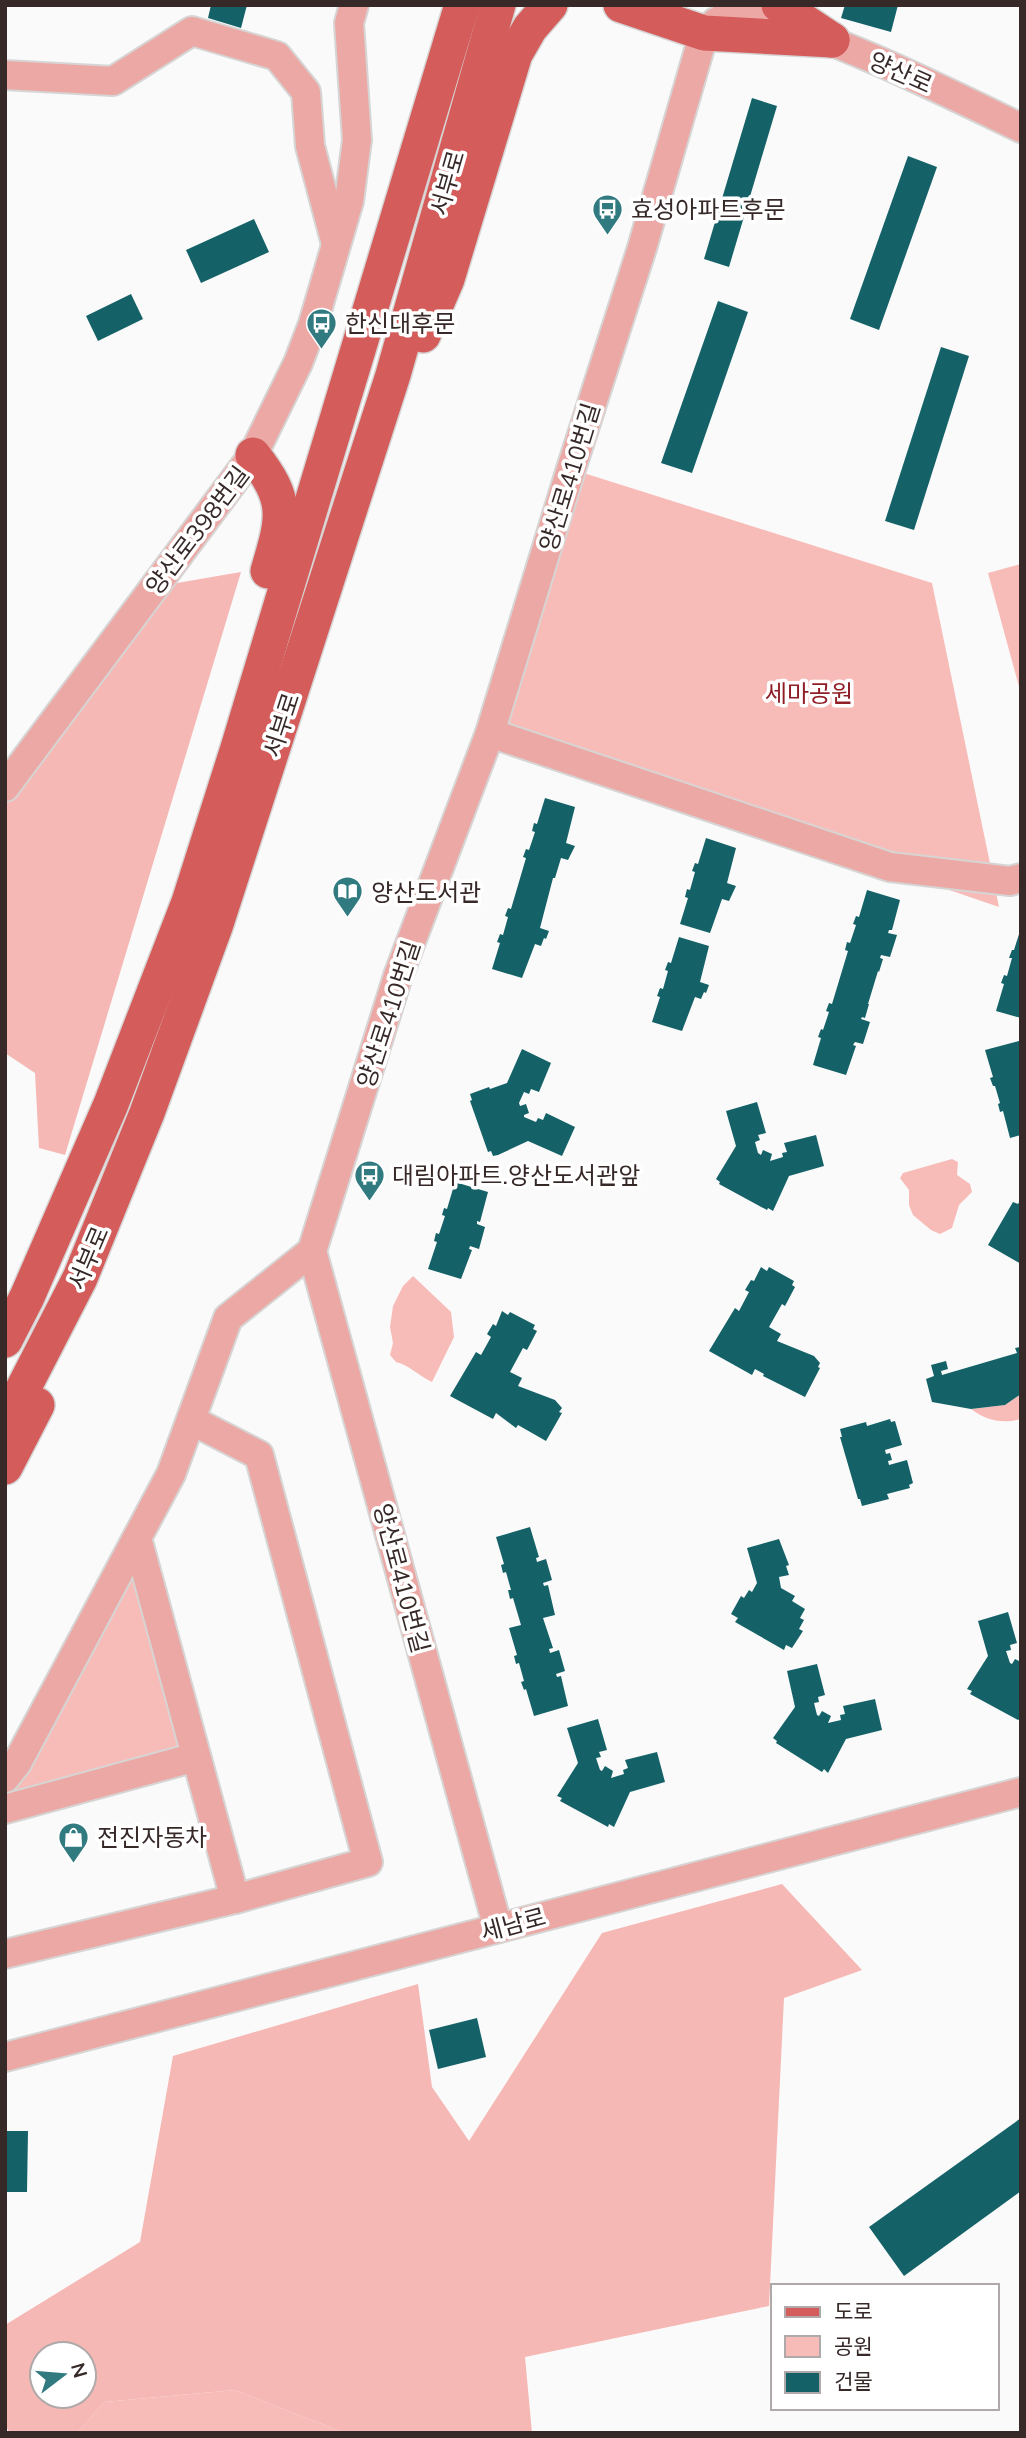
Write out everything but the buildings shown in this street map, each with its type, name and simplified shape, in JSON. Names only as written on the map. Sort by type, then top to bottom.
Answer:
[{"type":"main road","name":"서부로","points":[[5,1340],[27,1297],[111,1104],[189,902],[462,5]]},
{"type":"main road","name":"서부로","points":[[5,1424],[80,1278],[147,1113],[216,924],[393,374],[498,5]]},
{"type":"main road","points":[[353,502],[447,279],[515,54],[530,28],[550,5]]},
{"type":"main road","points":[[621,5],[704,33],[832,40]]},
{"type":"main road","points":[[780,13],[832,40]]},
{"type":"main road","points":[[238,748],[238,675],[281,529],[280,502],[271,477],[253,455]]},
{"type":"main road","points":[[5,1467],[56,1368],[80,1278]]},
{"type":"street","name":"양산로398번길","points":[[5,787],[253,455],[298,363],[313,324],[349,201],[357,140],[349,23],[354,5]]},
{"type":"street","points":[[704,33],[734,8],[780,13]]},
{"type":"street","points":[[5,75],[113,81],[191,31],[277,56],[306,92],[310,146],[336,244]]},
{"type":"street","name":"양산로410번길","points":[[498,1928],[312,1251],[398,976],[490,733],[642,248],[704,33]]},
{"type":"street","name":"양산로","points":[[832,40],[1021,128]]},
{"type":"street","points":[[490,733],[890,867],[1010,881],[1021,878]]},
{"type":"street","points":[[5,1778],[16,1763],[171,1474],[228,1318],[312,1251]]},
{"type":"street","points":[[5,1954],[235,1899],[368,1862],[259,1455],[191,1420]]},
{"type":"street","points":[[137,1538],[235,1899]]},
{"type":"street","points":[[5,1809],[197,1757]]},
{"type":"street","name":"세남로","points":[[5,2057],[1021,1792]]},
{"type":"green space","name":"세마공원","points":[[571,469],[932,583],[999,907],[490,733]]},
{"type":"green space","points":[[1021,564],[1021,694],[988,573]]},
{"type":"green space","points":[[952,1159],[958,1162],[957,1175],[970,1184],[972,1192],[959,1205],[952,1228],[940,1234],[913,1215],[909,1205],[909,1190],[900,1178],[903,1173]]},
{"type":"green space","points":[[413,1276],[451,1312],[454,1337],[432,1382],[396,1362],[390,1355],[393,1343],[390,1327],[393,1306],[403,1286]]},
{"type":"green space","points":[[1021,1394],[1021,1419],[995,1420],[971,1409],[1005,1405]]},
{"type":"green space","points":[[137,1538],[196,1757],[5,1809],[5,1778]]},
{"type":"green space","points":[[235,2390],[345,2433],[77,2433],[104,2402]]},
{"type":"shaded area","points":[[241,572],[65,1155],[39,1148],[35,1073],[5,1053],[5,787],[154,587]]},
{"type":"shaded area","points":[[782,1884],[862,1970],[784,1998],[769,2306],[525,2357],[532,2433],[345,2433],[235,2390],[104,2402],[98,2409],[98,2340],[28,2340],[28,2410],[97,2410],[77,2433],[10,2433],[5,2425],[5,2325],[140,2242],[173,2056],[418,1984],[432,2087],[469,2141],[602,1933]]},
{"type":"place","name":"효성아파트후문","points":[[608,236]]},
{"type":"place","name":"한신대후문","points":[[322,350]]},
{"type":"place","name":"양산도서관","points":[[348,919]]},
{"type":"place","name":"대림아파트.양산도서관앞","points":[[369,1202]]},
{"type":"place","name":"전진자동차","points":[[74,1864]]}]
